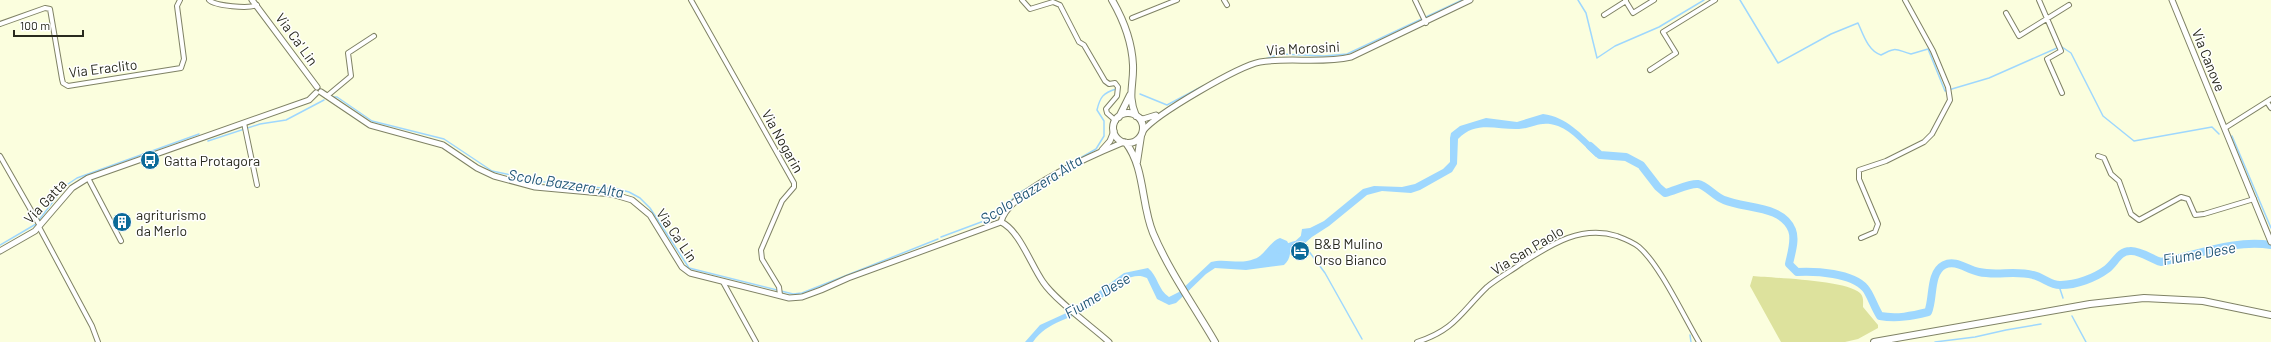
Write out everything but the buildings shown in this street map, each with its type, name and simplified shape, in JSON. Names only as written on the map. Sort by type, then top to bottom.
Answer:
[{"type":"main road","points":[[1112,0],[1122,20],[1130,46],[1133,71],[1130,95],[1117,119],[1114,131],[1116,137],[1125,142],[1133,142],[1142,133]]},
{"type":"main road","points":[[1130,95],[1137,117],[1142,124],[1137,162]]},
{"type":"main road","points":[[1117,119],[1127,114],[1137,117]]},
{"type":"main road","points":[[1125,142],[1137,162],[1149,223],[1159,246],[1215,342]]},
{"type":"main road","points":[[1874,342],[2126,300],[2189,299],[2229,305],[2260,313],[2271,314]]},
{"type":"street","name":"Via Eraclito","points":[[0,24],[44,8],[50,9],[62,79],[63,83],[68,86],[181,68],[184,59],[177,6],[180,0]]},
{"type":"street","points":[[209,0],[215,3],[247,7],[257,5]]},
{"type":"street","name":"Via Ca' Lin","points":[[252,0],[318,91],[370,125],[444,145],[477,168],[494,176],[535,187],[612,194],[632,200],[650,215],[685,270],[697,276],[780,292],[795,298],[806,296],[848,278],[1001,222]]},
{"type":"street","name":"Via Nogarin","points":[[691,0],[794,183],[794,187],[779,207],[761,250],[762,259],[780,292]]},
{"type":"street","points":[[1022,0],[1027,8],[1034,10],[1053,2],[1060,5],[1079,42],[1084,45],[1105,82],[1108,84],[1115,83],[1118,87],[1117,96],[1106,109],[1107,113],[1117,119]]},
{"type":"street","points":[[1132,18],[1177,0]]},
{"type":"street","points":[[1224,0],[1227,5]]},
{"type":"street","points":[[1415,0],[1426,23]]},
{"type":"street","name":"Via Morosini","points":[[1137,117],[1151,118],[1161,114],[1248,65],[1275,60],[1344,59],[1426,23],[1470,0]]},
{"type":"street","points":[[1604,15],[1625,1],[1633,14],[1654,0]]},
{"type":"street","points":[[1650,70],[1676,53],[1663,32],[1715,0]]},
{"type":"street","points":[[1860,238],[1875,232],[1878,224],[1859,179],[1859,170],[1886,161],[1924,142],[1932,134],[1948,104],[1949,89],[1933,51],[1905,0]]},
{"type":"street","points":[[2040,0],[2062,51],[2046,59],[2062,94]]},
{"type":"street","name":"Via Canove","points":[[2172,0],[2271,241]]},
{"type":"street","points":[[2006,13],[2019,36],[2069,5]]},
{"type":"street","points":[[327,96],[351,76],[348,55],[350,50],[374,36]]},
{"type":"street","name":"Via Gatta","points":[[0,251],[22,239],[39,227],[65,194],[88,178],[245,126],[308,100],[318,91]]},
{"type":"street","points":[[2225,128],[2271,99]]},
{"type":"street","points":[[2267,102],[2271,108]]},
{"type":"street","name":"Via Morosini","points":[[1142,133],[1161,114]]},
{"type":"street","points":[[245,126],[257,185]]},
{"type":"street","points":[[1102,150],[1110,141],[1114,131]]},
{"type":"street","points":[[1109,342],[1044,283],[1015,235],[1009,227],[1001,222],[1003,214],[1023,195],[1102,150],[1125,142]]},
{"type":"street","points":[[0,156],[92,326],[98,342]]},
{"type":"street","points":[[2098,156],[2104,158],[2108,163],[2111,174],[2119,181],[2131,214],[2139,220],[2181,197],[2188,199],[2195,214],[2204,214],[2254,199]]},
{"type":"street","points":[[88,178],[121,241]]},
{"type":"street","name":"Via San Paolo","points":[[1417,342],[1449,328],[1494,281],[1530,258],[1562,240],[1577,234],[1598,232],[1621,237],[1636,245],[1649,258],[1699,342]]},
{"type":"street","points":[[723,282],[756,342]]},
{"type":"green space","points":[[1753,276],[1825,282],[1852,289],[1860,293],[1862,296],[1863,307],[1878,325],[1878,328],[1858,339],[1845,342],[1781,342],[1750,286]]},
{"type":"water","points":[[1543,114],[1566,122],[1573,127],[1598,150],[1596,157],[1569,132],[1552,124],[1542,124],[1519,129],[1487,127],[1472,130],[1465,133],[1458,139],[1457,164],[1452,172],[1420,190],[1411,193],[1382,191],[1367,195],[1329,226],[1301,244],[1302,229],[1310,228],[1324,221],[1363,189],[1374,186],[1402,187],[1415,184],[1443,169],[1450,162],[1451,133],[1460,126],[1486,118],[1517,122]]},
{"type":"water","points":[[1280,238],[1287,241],[1290,247],[1288,260],[1284,265],[1246,270],[1215,268],[1206,274],[1176,303],[1169,305],[1157,299],[1147,278],[1140,276],[1132,277],[1118,284],[1092,306],[1045,329],[1033,342],[1025,342],[1040,325],[1075,309],[1124,273],[1148,268],[1154,275],[1162,291],[1169,297],[1179,292],[1211,262],[1249,261],[1261,255]]},
{"type":"waterway","name":"Scolo Bazzera Alta","points":[[1265,59],[1280,54],[1324,56],[1347,54],[1462,0]]},
{"type":"waterway","name":"Scolo Bazzera Alta","points":[[1578,0],[1586,13],[1597,58],[1615,46],[1659,27],[1704,0]]},
{"type":"waterway","name":"Scolo Bazzera Alta","points":[[1740,0],[1778,63],[1831,34],[1858,23],[1869,46],[1876,53],[1881,55],[1890,50],[1899,50],[1911,54],[1928,49],[1945,91],[1989,78],[2057,48]]},
{"type":"waterway","name":"Scolo Bazzera Alta","points":[[2062,47],[2071,53],[2103,116],[2134,141],[2212,127],[2219,134]]},
{"type":"waterway","name":"Scolo Bazzera Alta","points":[[1237,69],[1244,65]]},
{"type":"waterway","name":"Scolo Bazzera Alta","points":[[1140,94],[1167,105],[1203,86]]},
{"type":"waterway","name":"Scolo Bazzera Alta","points":[[941,237],[992,218],[1019,193],[1096,149],[1104,136],[1104,121],[1097,110],[1098,106],[1105,94],[1116,89]]},
{"type":"waterway","name":"Scolo Bazzera Alta","points":[[330,97],[337,97],[372,121],[444,139],[492,171],[559,185],[618,189],[629,192],[640,198],[650,208],[689,268],[793,294],[802,293],[938,239]]},
{"type":"waterway","name":"Scolo Bazzera Alta","points":[[208,141],[260,124],[286,120],[324,100]]},
{"type":"waterway","name":"Scolo Bazzera Alta","points":[[39,220],[65,186],[77,178],[199,134]]},
{"type":"waterway","name":"Scolo Bazzera Alta","points":[[2232,136],[2271,228]]},
{"type":"waterway","name":"Fiume Dese","points":[[1590,146],[1600,155],[1626,157],[1641,165],[1658,187],[1665,193],[1686,186],[1698,184],[1704,186],[1724,200],[1762,209],[1780,216],[1787,222],[1792,230],[1794,238],[1789,264],[1797,272],[1833,274],[1852,279],[1867,290],[1880,316],[1904,317],[1928,312],[1936,274],[1939,269],[1948,263],[1957,264],[1975,271],[1986,273],[2020,273],[2037,276],[2057,285],[2067,285],[2097,275],[2110,267],[2120,255],[2126,252],[2138,252],[2161,262],[2230,246],[2244,244],[2271,245]]},
{"type":"waterway","name":"Scolo Bazzera Alta","points":[[0,245],[36,224]]},
{"type":"waterway","name":"Fiume Dese","points":[[1280,250],[1298,244],[1308,235]]},
{"type":"waterway","points":[[1302,242],[1325,273],[1362,339]]},
{"type":"waterway","points":[[2059,286],[2063,298]]},
{"type":"waterway","points":[[2072,316],[2086,342]]},
{"type":"waterway","points":[[1935,342],[1975,337],[2041,324]]},
{"type":"waterway","points":[[1690,335],[1691,342]]},
{"type":"place","name":"Gatta Protagora","points":[[150,160]]},
{"type":"place","name":"agriturismo da Merlo","points":[[122,222]]},
{"type":"place","name":"B&B Mulino Orso Bianco","points":[[1300,251]]}]
